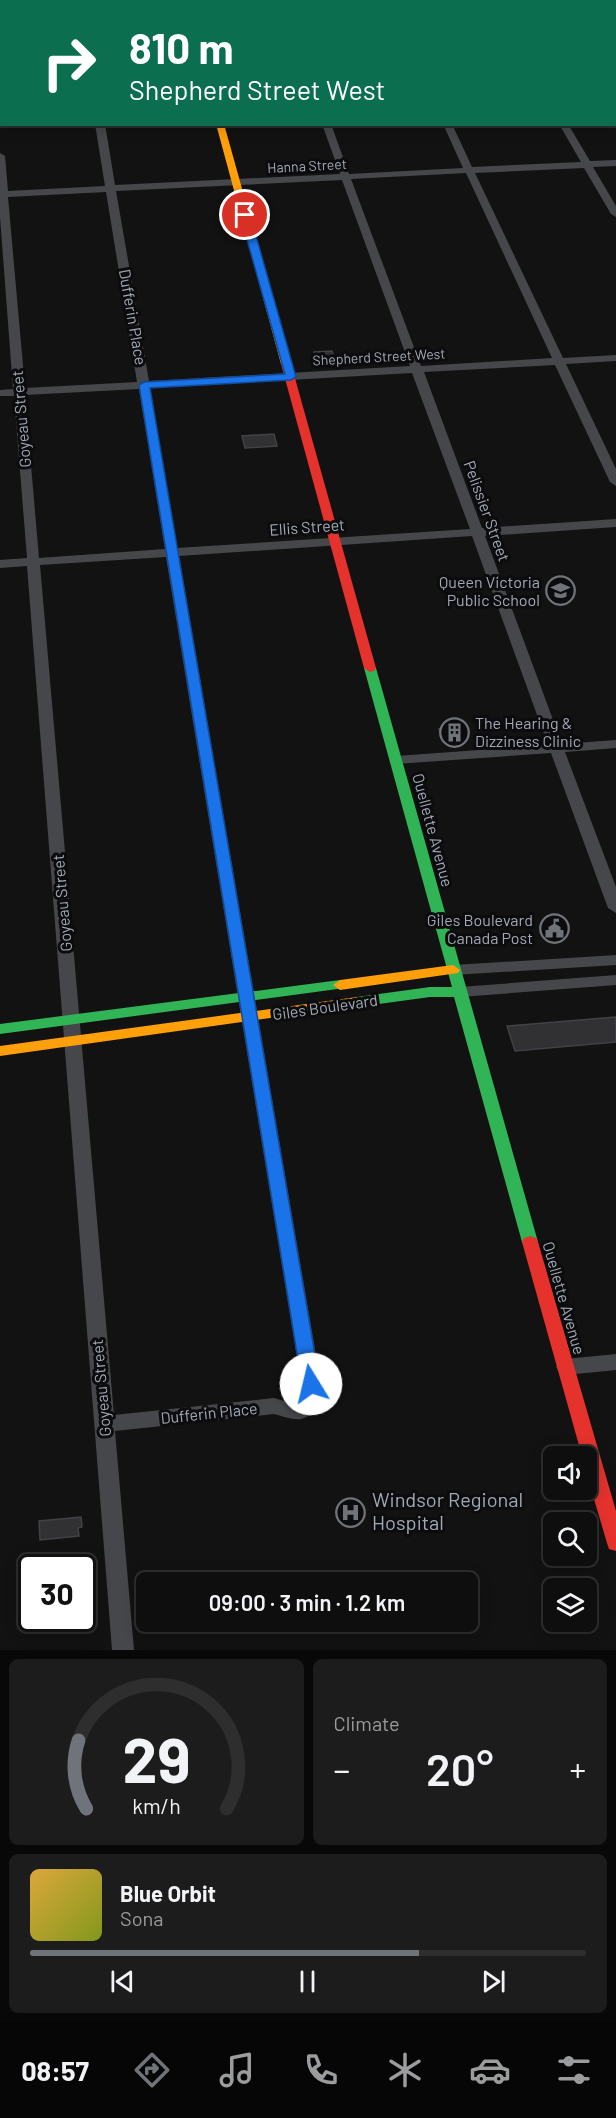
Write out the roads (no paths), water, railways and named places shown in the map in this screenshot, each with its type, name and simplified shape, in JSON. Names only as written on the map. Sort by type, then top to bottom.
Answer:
[{"type":"main road","name":"Ouellette Avenue","points":[[221,126],[453,970],[616,1543]]},
{"type":"main road","name":"Giles Boulevard","points":[[0,1029],[453,970]]},
{"type":"main road","name":"Giles Boulevard","points":[[0,1051],[430,992],[460,992]]},
{"type":"street","name":"Dufferin Place","points":[[100,126],[313,1396],[298,1413],[274,1406],[104,1424]]},
{"type":"street","name":"Pelissier Street","points":[[327,126],[616,908]]},
{"type":"street","points":[[448,126],[616,482]]},
{"type":"street","points":[[565,126],[616,214]]},
{"type":"street","name":"Goyeau Street","points":[[0,156],[1,194],[123,1650]]},
{"type":"street","name":"Hanna Street","points":[[1,194],[616,164]]},
{"type":"street","name":"Shepherd Street West","points":[[0,393],[616,358]]},
{"type":"street","name":"Ellis Street","points":[[0,564],[616,523]]},
{"type":"street","points":[[396,760],[616,744]]},
{"type":"street","name":"Giles Boulevard","points":[[453,970],[616,960]]},
{"type":"street","name":"Giles Boulevard","points":[[460,992],[616,980]]},
{"type":"street","points":[[566,1367],[616,1362]]},
{"type":"place","name":"Queen Victoria Public School","points":[[561,591]]},
{"type":"place","name":"The Hearing & Dizziness Clinic","points":[[454,732]]},
{"type":"place","name":"Giles Boulevard Canada Post","points":[[554,929]]},
{"type":"place","name":"Windsor Regional Hospital","points":[[351,1512]]}]
